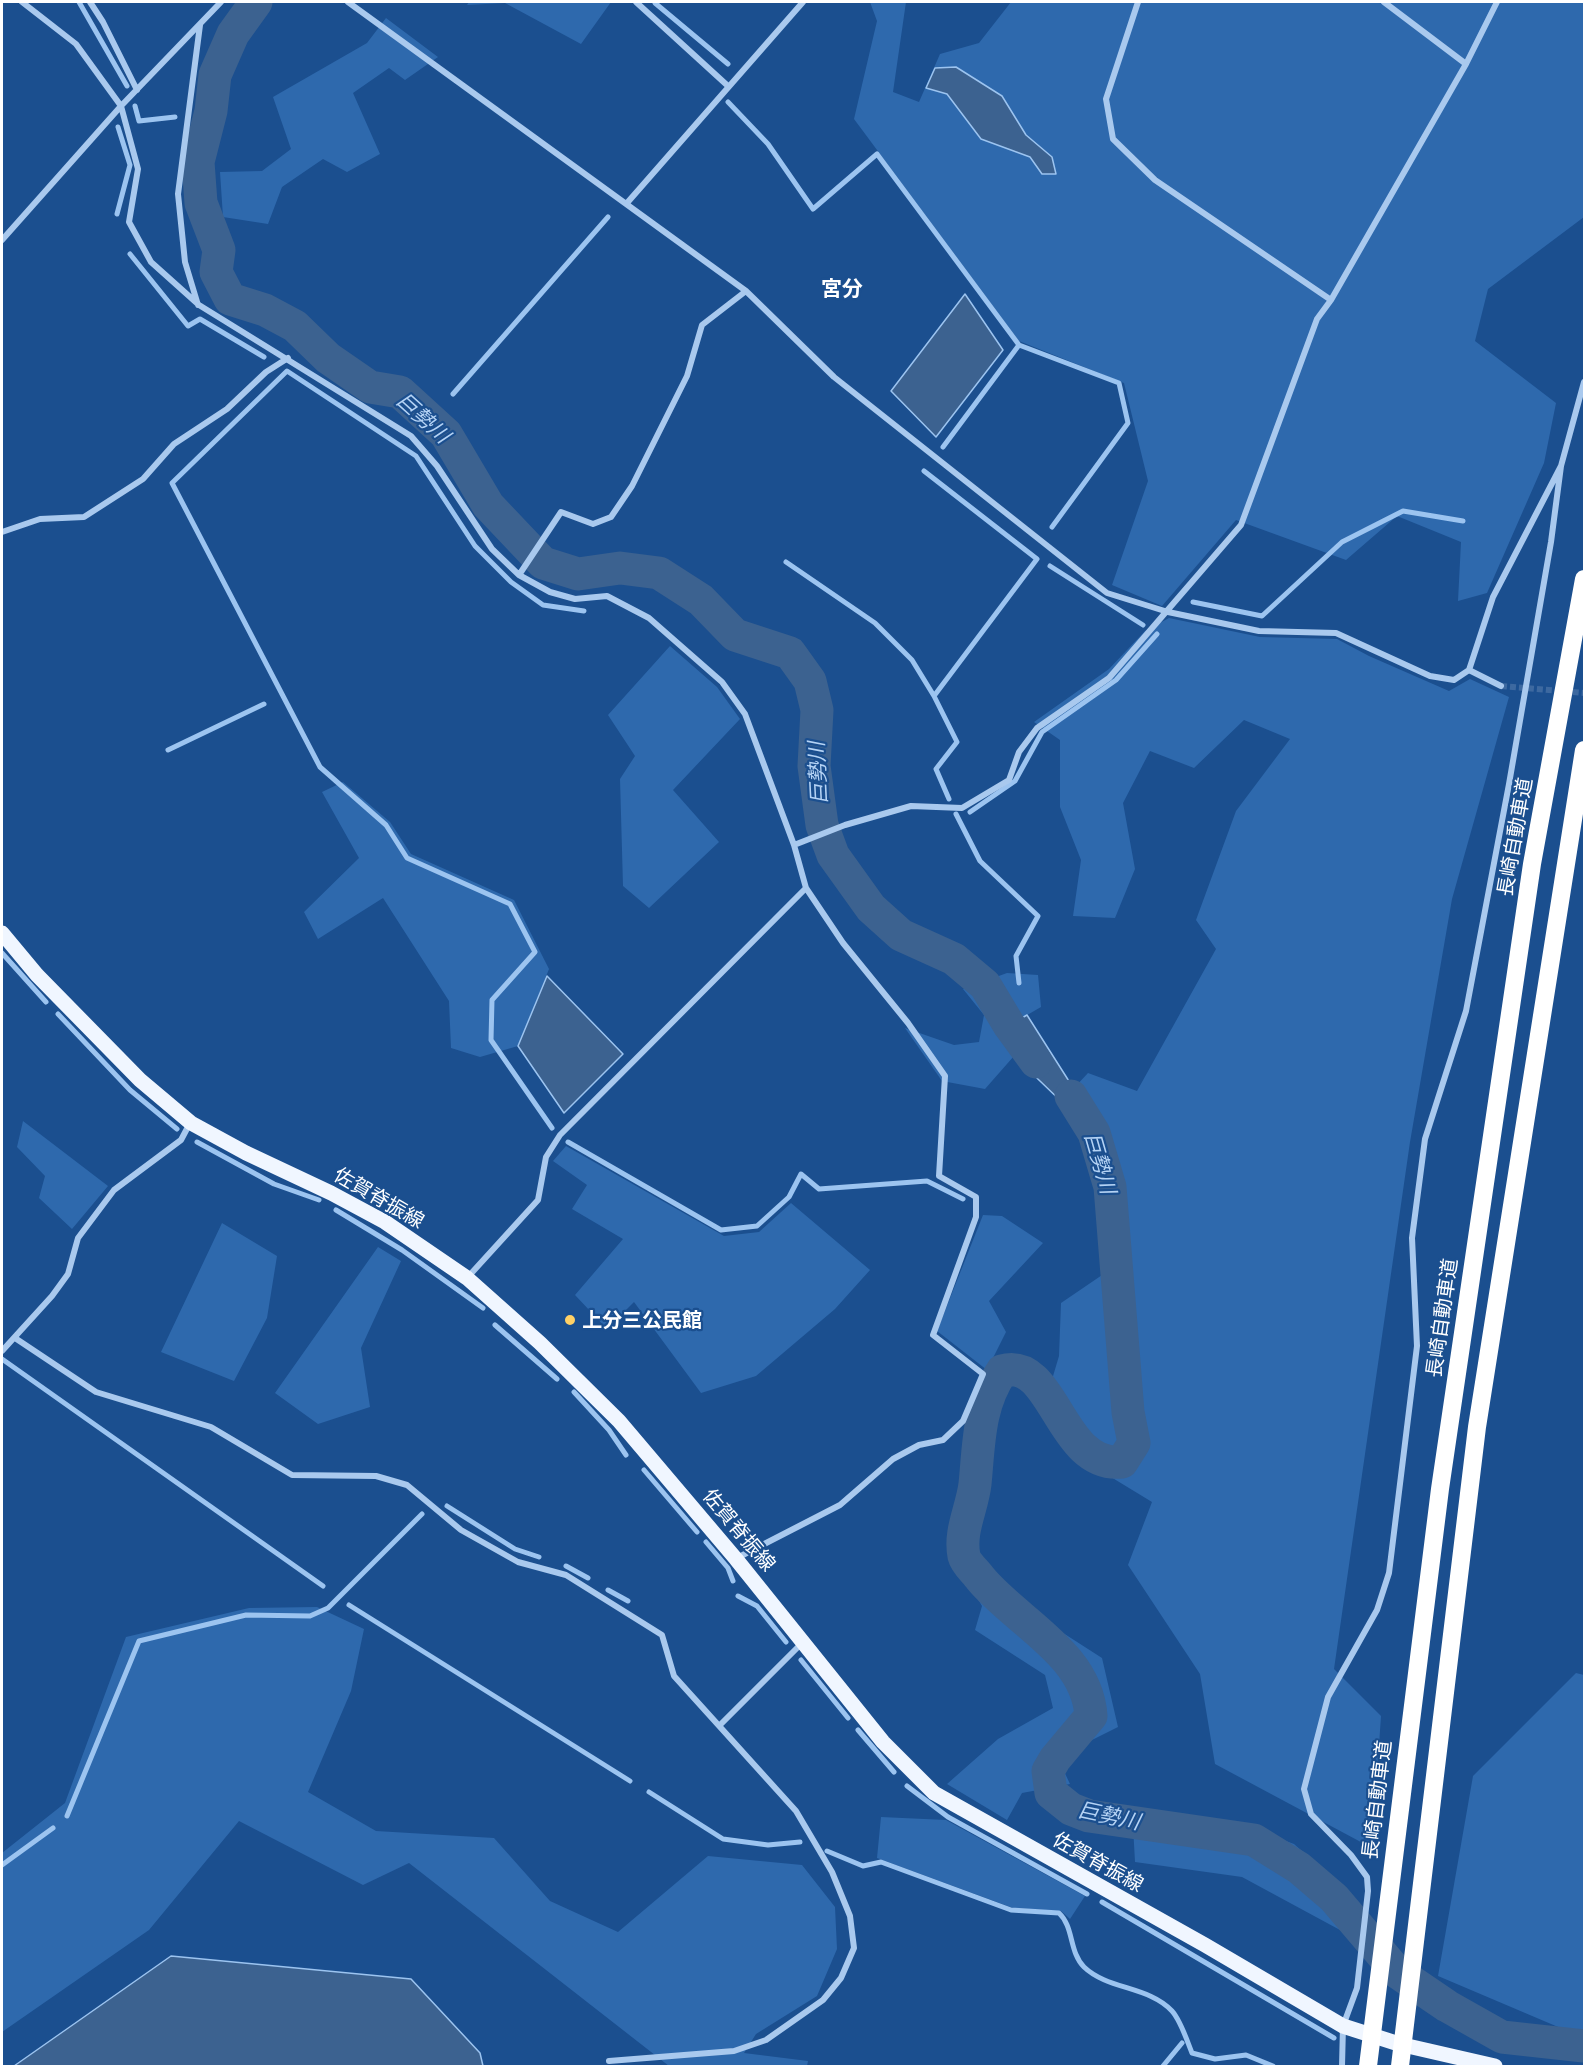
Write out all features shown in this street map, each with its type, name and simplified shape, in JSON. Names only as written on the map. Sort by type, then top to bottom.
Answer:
[{"type":"highway","name":"長崎自動車道","points":[[1368,2067],[1441,1478],[1529,888],[1584,579]]},
{"type":"highway","points":[[1399,2067],[1477,1427],[1584,750]]},
{"type":"main road","name":"佐賀脊振線","points":[[2,933],[37,975],[140,1080],[191,1123],[385,1222],[467,1278],[540,1343],[619,1421],[736,1559],[882,1742],[934,1793],[1205,1945],[1343,2026],[1399,2044],[1495,2067]]},
{"type":"street","points":[[22,2],[76,44],[121,106],[138,169],[129,222],[151,262],[198,305],[288,358],[411,436],[437,466],[492,549],[519,575],[550,592],[575,599],[607,596],[649,618],[722,682],[745,714],[794,845],[806,888],[843,943],[908,1023],[945,1076],[939,1176],[976,1197],[976,1217],[933,1335],[983,1374],[963,1421],[943,1440],[919,1445],[893,1459],[840,1505],[736,1559]]},
{"type":"street","points":[[90,2],[103,22],[137,90]]},
{"type":"street","points":[[2,240],[121,106],[221,2]]},
{"type":"street","points":[[348,2],[746,291],[834,377],[1107,593],[1168,612],[1259,631],[1336,633],[1430,676],[1454,680],[1469,670],[1493,597],[1561,466]]},
{"type":"street","points":[[636,2],[728,86]]},
{"type":"street","points":[[627,203],[803,2]]},
{"type":"street","points":[[1138,2],[1106,99],[1113,139],[1155,180],[1331,300]]},
{"type":"street","points":[[1384,2],[1466,64]]},
{"type":"street","points":[[794,845],[845,825],[911,806],[962,808],[1010,780],[1019,752],[1037,728],[1109,678],[1241,525],[1317,319],[1331,300],[1466,64],[1497,2]]},
{"type":"street","points":[[198,305],[185,262],[178,194],[200,24]]},
{"type":"street","points":[[519,575],[561,512],[593,524],[611,516],[632,486],[687,376],[702,325],[746,291]]},
{"type":"street","points":[[2,532],[40,519],[84,517],[143,479],[174,444],[227,409],[266,372],[288,358]]},
{"type":"street","points":[[1342,2067],[1343,2026],[1357,1988],[1360,1967],[1368,1891],[1367,1877],[1351,1855],[1311,1814],[1304,1789],[1328,1697],[1377,1610],[1389,1573],[1417,1346],[1412,1238],[1425,1139],[1466,1011],[1511,772],[1551,542],[1561,466],[1584,382]]},
{"type":"street","points":[[1469,670],[1501,686]]},
{"type":"street","points":[[467,1278],[538,1200],[546,1157],[560,1135],[806,888]]},
{"type":"street","points":[[3,1350],[68,1274],[78,1238],[114,1190],[181,1140],[191,1123]]},
{"type":"street","points":[[15,1338],[96,1392],[211,1427],[292,1475],[376,1476],[407,1485],[461,1530],[518,1562],[566,1575],[662,1635],[674,1676],[796,1811],[832,1872],[850,1916],[854,1948],[841,1978],[823,2000],[766,2040],[734,2051],[609,2061]]},
{"type":"street","points":[[720,1725],[804,1642]]},
{"type":"street","points":[[1399,2044],[1399,2067]]},
{"type":"shaded area","points":[[469,2],[611,2],[581,44],[505,3],[467,5]]},
{"type":"shaded area","points":[[870,2],[906,2],[893,92],[919,102],[940,54],[979,43],[1011,2],[1584,2],[1584,217],[1488,289],[1475,341],[1556,403],[1544,463],[1487,593],[1458,601],[1461,542],[1397,516],[1346,560],[1236,520],[1162,606],[1112,585],[1148,481],[1124,383],[1019,341],[854,119],[877,21]]},
{"type":"shaded area","points":[[386,18],[438,57],[405,80],[389,68],[353,93],[380,154],[347,172],[323,159],[282,187],[268,224],[223,217],[220,172],[262,171],[291,149],[273,97],[367,43]]},
{"type":"shaded area","points":[[956,67],[1002,96],[1026,135],[1052,157],[1056,174],[1042,174],[1030,157],[981,139],[947,94],[926,88],[935,68]]},
{"type":"shaded area","points":[[965,294],[1003,350],[936,437],[891,391]]},
{"type":"shaded area","points":[[1169,618],[1260,637],[1337,639],[1369,656],[1449,691],[1470,679],[1509,697],[1452,899],[1410,1142],[1334,1669],[1381,1716],[1372,1848],[1215,1764],[1200,1674],[1128,1565],[1152,1502],[1078,1457],[1042,1413],[1059,1356],[1061,1303],[1108,1271],[1104,1191],[1093,1158],[1094,1133],[1086,1108],[1074,1088],[1088,1073],[1137,1091],[1216,949],[1196,920],[1236,811],[1290,739],[1244,720],[1194,768],[1150,751],[1123,803],[1135,869],[1115,918],[1073,916],[1081,860],[1060,807],[1060,740],[1034,722],[1109,669],[1145,631]]},
{"type":"shaded area","points":[[670,646],[717,687],[740,719],[673,790],[719,842],[649,908],[623,886],[620,779],[635,756],[608,715]]},
{"type":"shaded area","points":[[343,782],[390,822],[411,854],[514,900],[549,969],[518,1046],[480,1057],[451,1048],[449,1001],[383,898],[318,939],[304,912],[359,858],[322,792]]},
{"type":"shaded area","points":[[1007,973],[1038,975],[1041,1007],[1003,1029],[1014,1056],[985,1089],[942,1081],[905,1028],[954,1045],[979,1042],[984,1015],[963,989]]},
{"type":"shaded area","points":[[547,976],[623,1054],[564,1113],[518,1046]]},
{"type":"shaded area","points":[[1027,1015],[1086,1108],[1094,1133],[1014,1056],[1003,1029]]},
{"type":"shaded area","points":[[23,1121],[108,1186],[72,1229],[39,1198],[45,1176],[17,1147]]},
{"type":"shaded area","points":[[566,1146],[724,1236],[759,1232],[791,1203],[870,1270],[835,1309],[756,1376],[701,1393],[634,1302],[607,1329],[575,1295],[623,1239],[572,1209],[587,1185],[553,1161]]},
{"type":"shaded area","points":[[983,1215],[1002,1216],[1043,1243],[989,1301],[1006,1332],[987,1370],[937,1331]]},
{"type":"shaded area","points":[[222,1223],[277,1256],[267,1318],[234,1381],[161,1352]]},
{"type":"shaded area","points":[[378,1247],[401,1261],[361,1348],[370,1407],[318,1424],[275,1393]]},
{"type":"shaded area","points":[[989,1568],[1046,1622],[1102,1658],[1118,1727],[1084,1744],[1062,1767],[1070,1784],[1022,1793],[1007,1820],[947,1784],[998,1739],[1053,1708],[1045,1675],[975,1630],[982,1606],[961,1571]]},
{"type":"shaded area","points":[[317,1607],[364,1629],[351,1691],[308,1792],[376,1831],[494,1838],[550,1901],[618,1932],[708,1856],[802,1865],[835,1907],[837,1949],[817,1996],[756,2034],[744,2053],[808,2061],[807,2066],[669,2066],[409,1863],[363,1885],[239,1821],[149,1930],[2,2032],[2,1853],[65,1803],[126,1637],[249,1608]]},
{"type":"shaded area","points":[[1576,1673],[1584,1675],[1584,2038],[1438,1976],[1473,1776]]},
{"type":"shaded area","points":[[1132,1808],[1235,1822],[1294,1844],[1346,1890],[1340,1930],[1242,1877],[1135,1862]]},
{"type":"shaded area","points":[[881,1817],[946,1820],[1085,1896],[1070,1919],[1061,1911],[1013,1908],[877,1858]]},
{"type":"shaded area","points":[[171,1956],[411,1979],[480,2053],[483,2066],[14,2066]]},
{"type":"waterway","points":[[79,2],[127,86]]},
{"type":"waterway","name":"巨勢川","points":[[256,2],[233,34],[215,75],[211,111],[198,162],[201,203],[219,250],[216,272],[230,299],[265,310],[295,326],[328,358],[370,387],[400,392],[446,434],[488,505],[543,563],[578,574],[620,568],[659,573],[701,600],[735,635],[790,653],[810,681],[817,710],[814,766],[822,825],[833,855],[871,908],[901,935],[954,959],[985,985],[1009,1025],[1036,1062]]},
{"type":"waterway","points":[[657,2],[655,3],[728,64]]},
{"type":"waterway","points":[[728,102],[768,144],[813,209],[877,154],[1019,345],[1119,383],[1128,423],[1052,527]]},
{"type":"waterway","points":[[135,106],[139,121],[175,117]]},
{"type":"waterway","points":[[117,214],[130,165],[118,127]]},
{"type":"waterway","points":[[453,394],[608,217]]},
{"type":"waterway","points":[[130,254],[188,326],[200,319],[264,357]]},
{"type":"waterway","points":[[943,447],[1019,345]]},
{"type":"waterway","points":[[552,1128],[491,1040],[492,1000],[535,952],[510,904],[407,858],[386,825],[320,767],[172,483],[287,371],[416,456],[475,546],[511,582],[543,605],[584,611]]},
{"type":"waterway","points":[[924,471],[1037,559],[934,696],[957,742],[936,769],[949,799]]},
{"type":"waterway","points":[[1193,602],[1262,616],[1342,542],[1403,511],[1463,521]]},
{"type":"waterway","points":[[786,562],[875,623],[912,660],[934,696]]},
{"type":"waterway","points":[[1050,566],[1143,625]]},
{"type":"waterway","points":[[970,812],[1015,781],[1042,732],[1116,680],[1157,634]]},
{"type":"waterway","points":[[168,750],[264,704]]},
{"type":"waterway","points":[[956,814],[980,861],[1038,916],[1016,956],[1019,983]]},
{"type":"waterway","points":[[2,953],[46,1002]]},
{"type":"waterway","points":[[58,1014],[130,1090],[177,1129]]},
{"type":"waterway","name":"巨勢川","points":[[1071,1096],[1094,1133],[1110,1187],[1128,1412],[1134,1443],[1122,1462],[1101,1459],[1084,1449],[1034,1380],[1020,1371],[1002,1371],[994,1384],[984,1412],[975,1484],[963,1538],[964,1556],[971,1567],[995,1594],[1064,1656],[1077,1674],[1087,1694],[1091,1716],[1055,1759],[1048,1771],[1051,1793],[1071,1809],[1089,1816],[1254,1840],[1299,1868],[1334,1898],[1397,1972],[1447,2006],[1502,2037],[1584,2046]]},
{"type":"waterway","points":[[197,1142],[274,1184],[319,1200]]},
{"type":"waterway","points":[[568,1142],[721,1230],[757,1226],[789,1197],[801,1174],[819,1189],[927,1181],[963,1199]]},
{"type":"waterway","points":[[336,1210],[402,1250],[483,1308]]},
{"type":"waterway","points":[[495,1325],[557,1379]]},
{"type":"waterway","points":[[2,1359],[323,1586]]},
{"type":"waterway","points":[[574,1392],[609,1430],[626,1455]]},
{"type":"waterway","points":[[644,1470],[697,1532]]},
{"type":"waterway","points":[[447,1506],[515,1549],[539,1557]]},
{"type":"waterway","points":[[67,1816],[139,1641],[246,1615],[310,1616],[328,1608],[422,1514]]},
{"type":"waterway","points":[[706,1542],[728,1568],[733,1581]]},
{"type":"waterway","points":[[566,1566],[588,1578]]},
{"type":"waterway","points":[[608,1590],[628,1601]]},
{"type":"waterway","points":[[738,1596],[757,1606],[786,1642]]},
{"type":"waterway","points":[[349,1605],[630,1781]]},
{"type":"waterway","points":[[801,1660],[848,1718]]},
{"type":"waterway","points":[[858,1730],[894,1772]]},
{"type":"waterway","points":[[907,1786],[948,1817],[1087,1894]]},
{"type":"waterway","points":[[649,1792],[723,1839],[768,1845],[800,1842]]},
{"type":"waterway","points":[[2,1865],[53,1828]]},
{"type":"waterway","points":[[827,1851],[863,1866],[881,1862],[1011,1910],[1059,1913],[1067,1925],[1076,1954],[1084,1967],[1105,1980],[1163,2003],[1178,2020],[1192,2053],[1215,2059],[1246,2055],[1273,2066]]},
{"type":"waterway","points":[[1102,1902],[1334,2038]]},
{"type":"waterway","points":[[1383,1984],[1397,1972]]},
{"type":"waterway","points":[[1163,2066],[1182,2043]]},
{"type":"tunnel","points":[[1501,686],[1584,693]]},
{"type":"place","name":"上分三公民館","points":[[570,1320]]},
{"type":"district","name":"宮分","points":[[842,289]]}]
